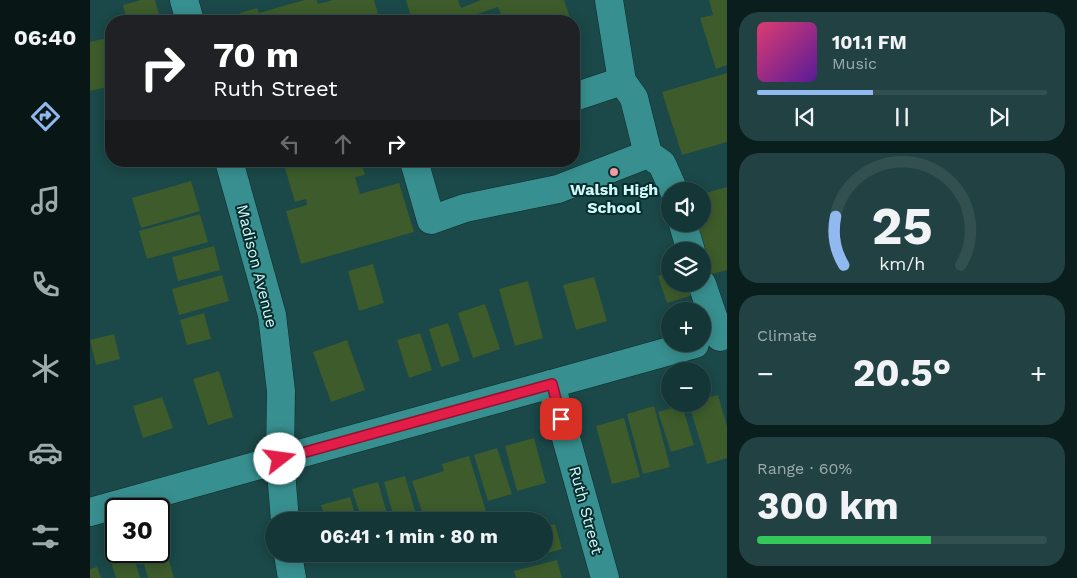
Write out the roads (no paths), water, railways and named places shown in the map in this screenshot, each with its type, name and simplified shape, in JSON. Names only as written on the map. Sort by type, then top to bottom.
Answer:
[{"type":"street","points":[[184,0],[188,15]]},
{"type":"street","points":[[609,0],[622,81],[634,98],[648,154],[662,164],[670,182]]},
{"type":"street","points":[[580,96],[622,81]]},
{"type":"street","points":[[416,167],[431,220],[465,208],[558,189],[648,154]]},
{"type":"street","name":"Madison Avenue","points":[[231,167],[272,315],[280,391],[280,459],[284,512]]},
{"type":"street","points":[[90,512],[665,352]]},
{"type":"street","name":"Ruth Street","points":[[552,384],[605,578]]},
{"type":"street","points":[[289,562],[292,578]]},
{"type":"place","name":"Walsh High School","points":[[614,172]]}]
